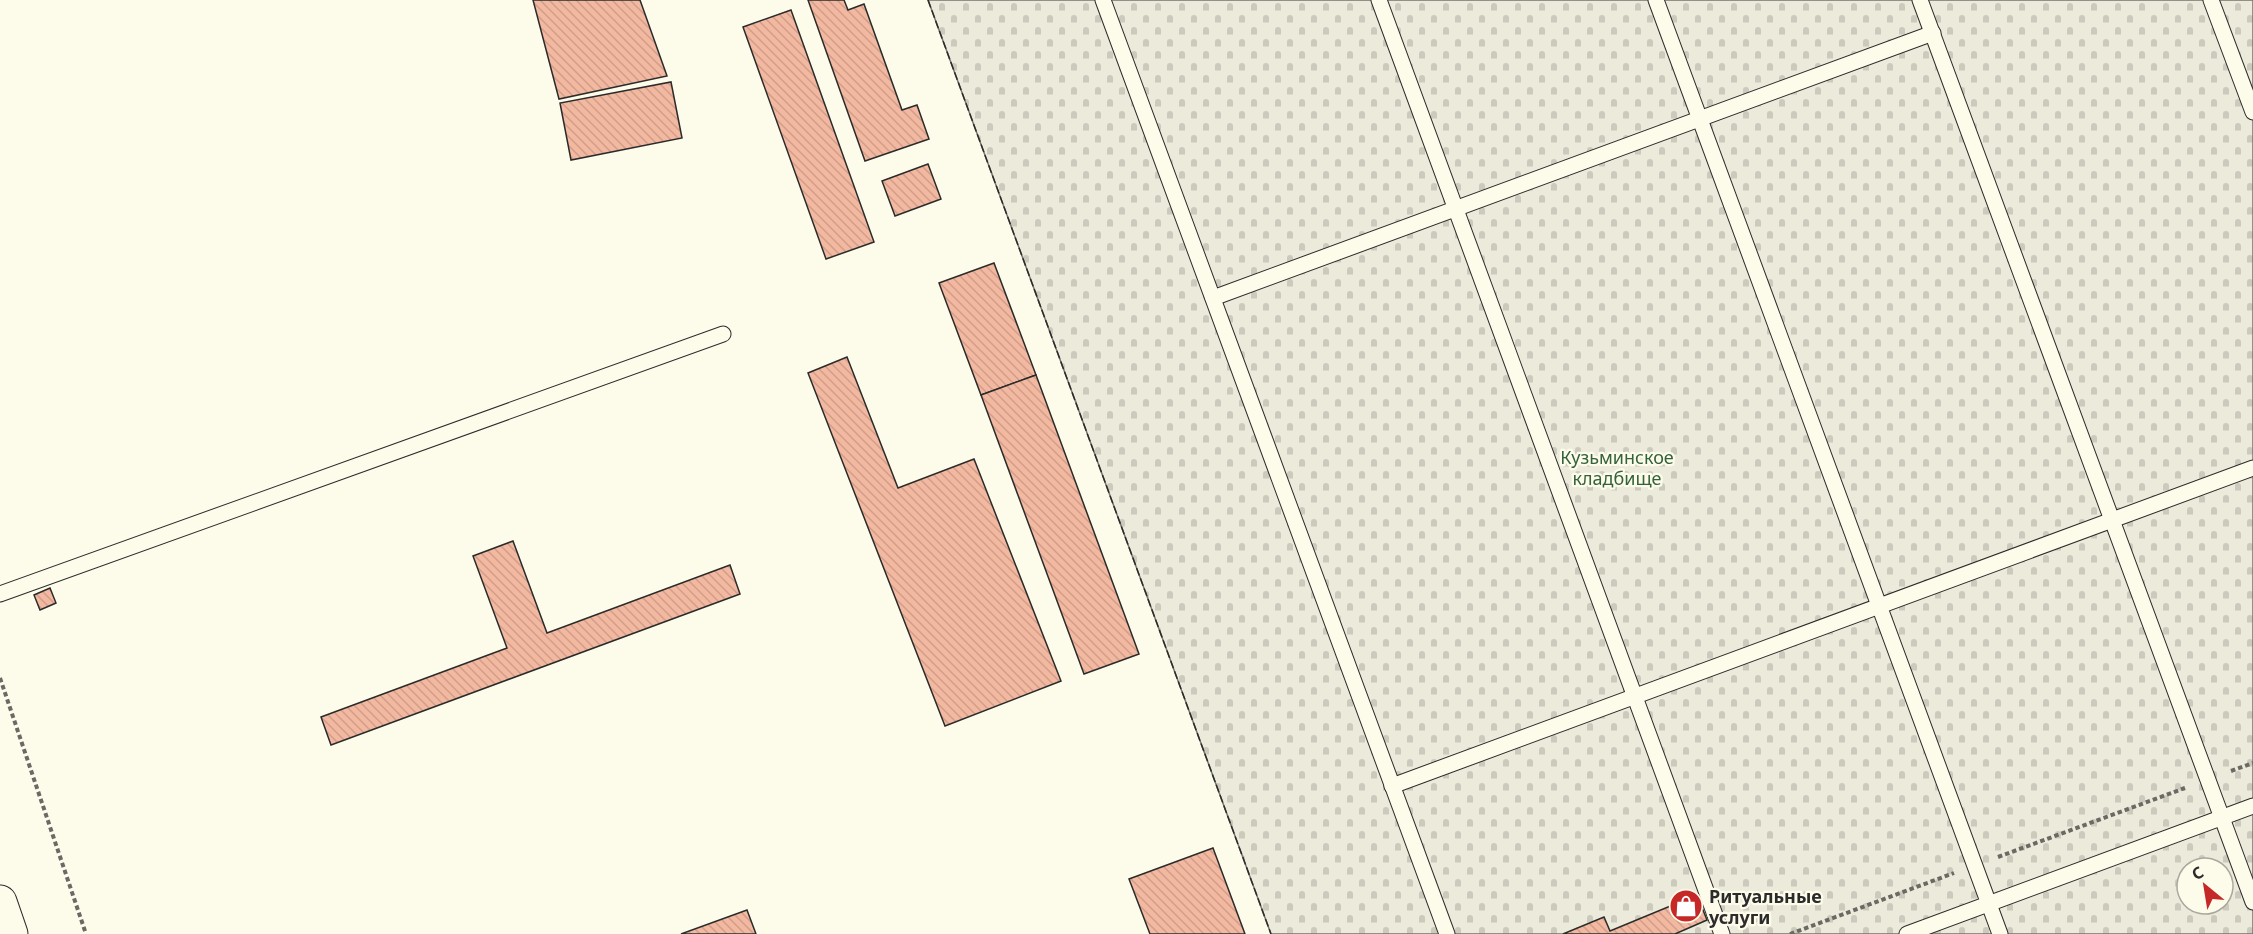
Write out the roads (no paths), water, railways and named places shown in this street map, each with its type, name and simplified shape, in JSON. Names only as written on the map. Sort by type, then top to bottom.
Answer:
[{"type":"main road","points":[[0,902],[11,934]]},
{"type":"lane","points":[[1103,0],[1447,934]]},
{"type":"lane","points":[[1379,0],[1722,934]]},
{"type":"lane","points":[[1656,0],[2000,934]]},
{"type":"lane","points":[[1920,0],[2253,902]]},
{"type":"lane","points":[[2211,0],[2253,112]]},
{"type":"lane","points":[[1213,298],[1933,33]]},
{"type":"lane","points":[[0,594],[723,334]]},
{"type":"lane","points":[[1392,786],[2253,468]]},
{"type":"lane","points":[[1907,934],[2253,806]]},
{"type":"place","name":"Ритуальные услуги","points":[[1686,906]]},
{"type":"park label","name":"Кузьминское кладбище","points":[[1617,467]]}]
